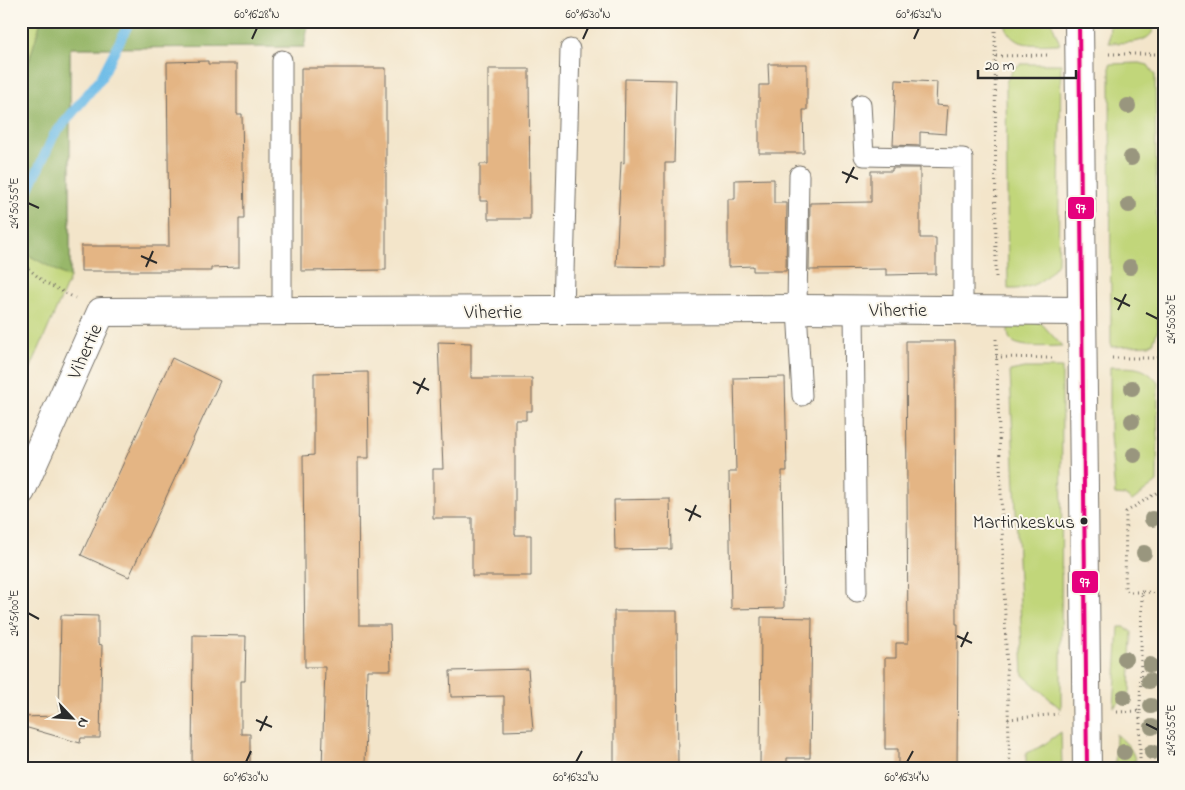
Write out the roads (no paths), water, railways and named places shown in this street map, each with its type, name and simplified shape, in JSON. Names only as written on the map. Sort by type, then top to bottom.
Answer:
[{"type":"street","points":[[1079,21],[1086,769]]},
{"type":"street","name":"Vihertie","points":[[21,491],[102,312],[797,309],[1081,311]]},
{"type":"lane","points":[[563,310],[570,49]]},
{"type":"lane","points":[[282,60],[282,311]]},
{"type":"lane","points":[[861,104],[864,156],[963,158],[963,309]]},
{"type":"lane","points":[[799,175],[797,309],[802,396]]},
{"type":"lane","points":[[854,309],[857,592]]},
{"type":"waterway","points":[[21,206],[54,135],[101,78],[130,21]]},
{"type":"place","name":"Martinkeskus","points":[[1084,521]]}]
